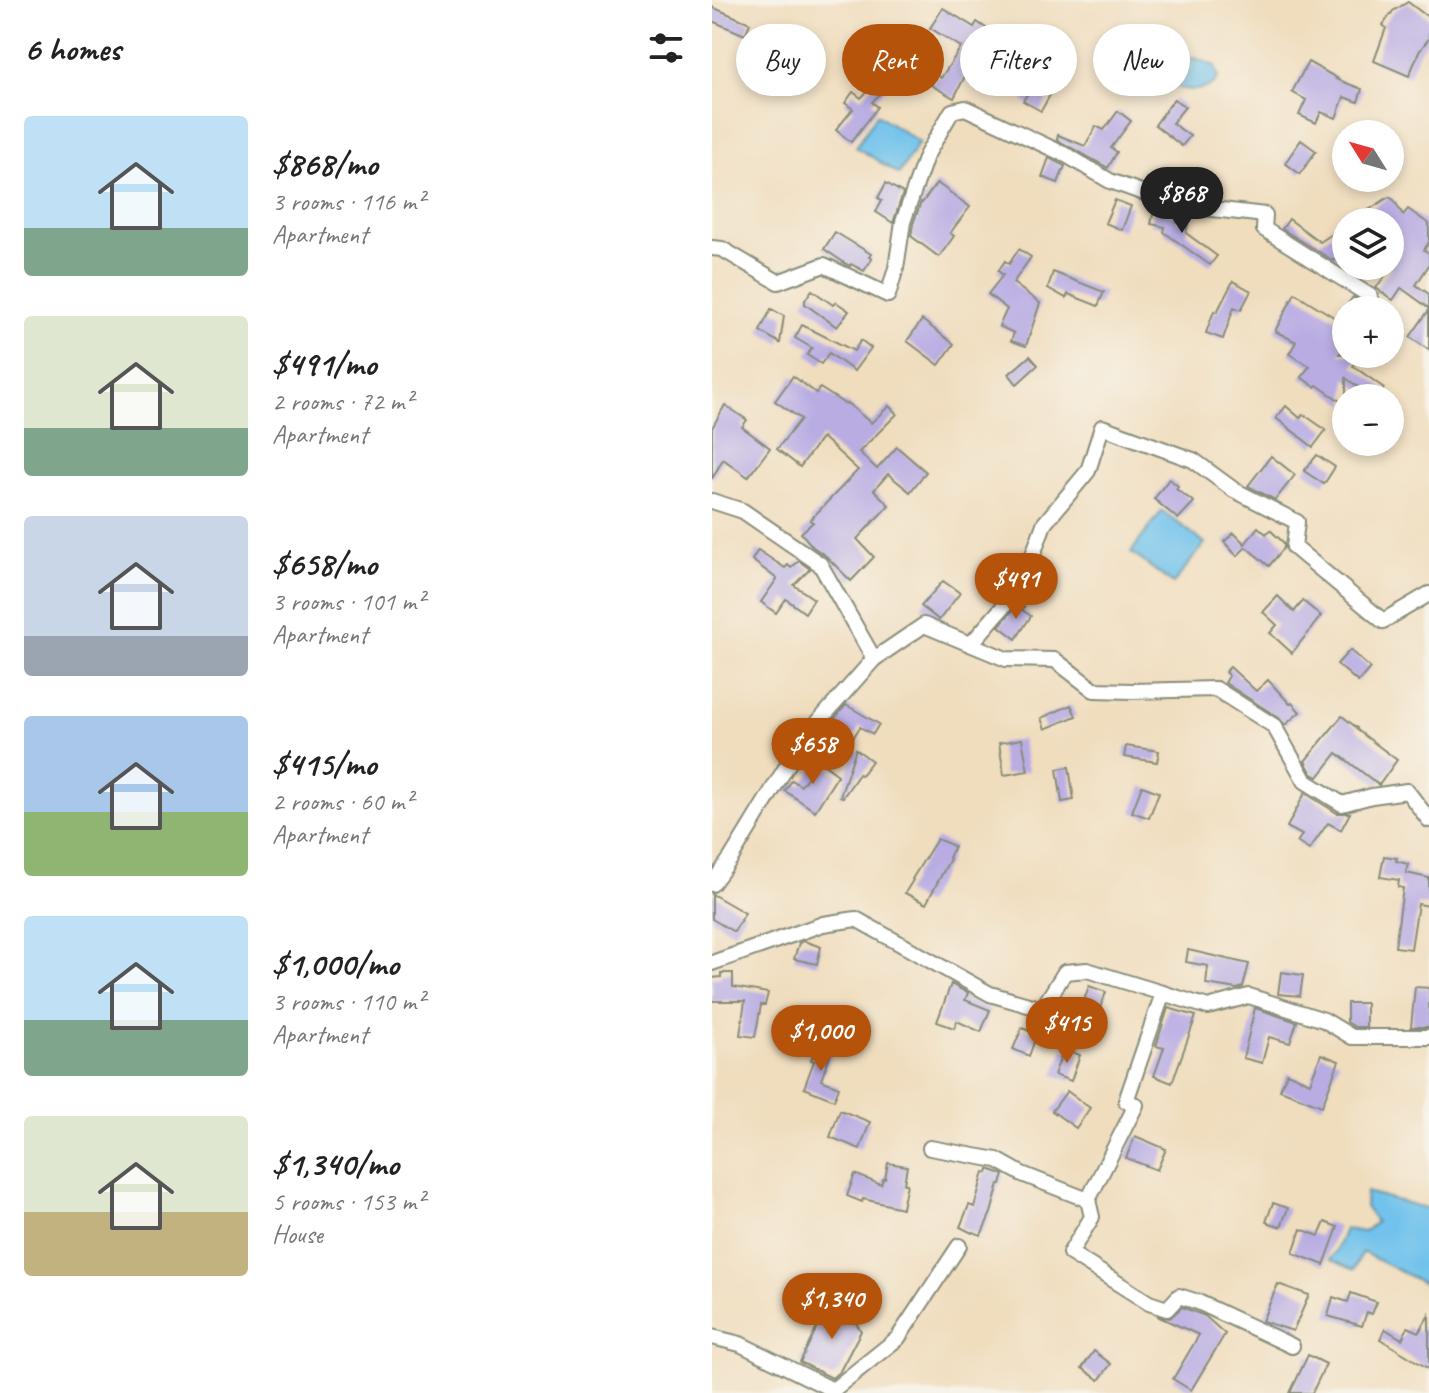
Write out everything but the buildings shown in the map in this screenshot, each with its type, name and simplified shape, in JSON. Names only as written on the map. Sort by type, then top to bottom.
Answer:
[{"type":"street","points":[[712,248],[722,249],[778,282],[824,265],[888,295],[896,268],[903,222],[926,156],[952,111],[965,108],[1068,156],[1110,181],[1178,205],[1265,215],[1264,229],[1370,296]]},
{"type":"street","points":[[971,644],[1022,585],[1044,524],[1088,471],[1102,427],[1193,460],[1234,490],[1297,522],[1294,547],[1383,621],[1429,594]]},
{"type":"street","points":[[712,501],[743,511],[820,564],[874,659]]},
{"type":"street","points":[[712,884],[804,738],[874,659],[924,625],[1006,659],[1055,660],[1094,690],[1216,689],[1274,726],[1305,781],[1342,804],[1407,791],[1429,820]]},
{"type":"street","points":[[712,963],[823,924],[856,919],[990,994],[1042,1009],[1065,972],[1087,970],[1208,1007],[1249,996],[1324,1020],[1352,1037],[1429,1037]]},
{"type":"street","points":[[1163,993],[1126,1101],[1136,1105],[1088,1200],[1092,1217],[1070,1253],[1149,1303],[1167,1309],[1179,1296],[1292,1346]]},
{"type":"street","points":[[930,1148],[997,1160],[1022,1174],[1088,1200]]},
{"type":"street","points":[[712,1337],[740,1344],[833,1391],[898,1338],[959,1246]]},
{"type":"water","points":[[1190,59],[1215,66],[1218,78],[1214,83],[1190,90]]},
{"type":"water","points":[[877,114],[919,142],[899,174],[856,147]]},
{"type":"water","points":[[1162,511],[1205,543],[1173,584],[1131,552]]},
{"type":"water","points":[[1366,1192],[1429,1209],[1429,1286],[1362,1252],[1354,1270],[1330,1259],[1345,1229],[1364,1232],[1376,1222],[1365,1207]]}]
